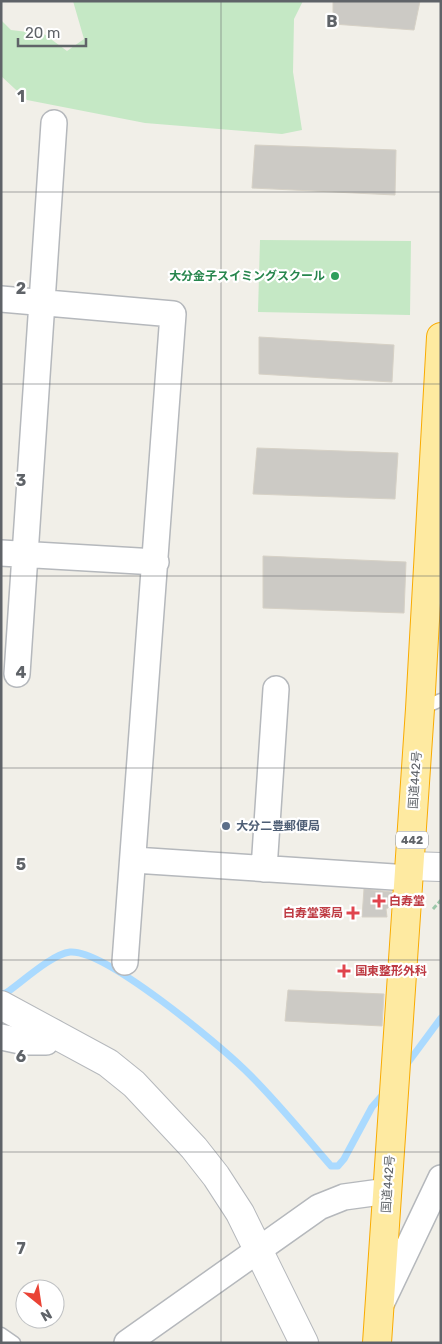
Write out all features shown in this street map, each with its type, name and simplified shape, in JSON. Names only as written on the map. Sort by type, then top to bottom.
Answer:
[{"type":"highway","name":"国道442号","points":[[377,1343],[410,872],[430,704],[441,337]]},
{"type":"street","points":[[17,674],[13,554],[43,301],[54,123]]},
{"type":"street","points":[[1,299],[43,301],[173,314],[125,962]]},
{"type":"street","points":[[13,554],[156,562]]},
{"type":"street","points":[[264,869],[276,689]]},
{"type":"street","points":[[134,860],[264,869],[410,872],[441,867]]},
{"type":"street","points":[[1,1005],[108,1063],[149,1098],[216,1176],[240,1214],[304,1343]]},
{"type":"street","points":[[1,1037],[35,1043],[46,1042],[53,1032]]},
{"type":"street","points":[[380,1306],[441,1178]]},
{"type":"street","points":[[127,1343],[319,1207],[331,1201],[388,1191]]},
{"type":"lane","points":[[1,1334],[14,1343]]},
{"type":"green space","points":[[73,1],[303,1],[294,19],[293,72],[302,130],[282,134],[145,123],[27,100],[1,76],[1,20],[11,30],[44,34],[67,51],[84,39]]},
{"type":"green space","name":"大分金子スイミングスクール","points":[[260,240],[411,241],[410,315],[258,312]]},
{"type":"building","points":[[333,1],[420,1],[414,30],[333,24]]},
{"type":"building","points":[[255,145],[396,150],[395,195],[252,188]]},
{"type":"building","points":[[259,337],[394,345],[392,382],[259,374]]},
{"type":"building","points":[[257,448],[398,453],[395,499],[253,494]]},
{"type":"building","points":[[263,556],[406,562],[404,613],[263,608]]},
{"type":"building","name":"白寿堂","points":[[364,889],[392,892],[391,906],[386,909],[387,917],[362,917]]},
{"type":"building","name":"国東整形外科","points":[[288,990],[384,994],[382,1026],[285,1021]]},
{"type":"waterway","points":[[1,994],[6,993],[46,963],[70,952],[86,955],[108,965],[187,1020],[231,1057],[268,1093],[331,1166],[338,1166],[344,1159],[372,1107],[385,1092]]},
{"type":"waterway","points":[[404,1068],[441,1018]]},
{"type":"place","name":"大分金子スイミングスクール","points":[[335,276]]},
{"type":"place","name":"大分二豊郵便局","points":[[226,826]]},
{"type":"place","name":"白寿堂","points":[[379,901]]},
{"type":"place","name":"白寿堂薬局","points":[[353,913]]},
{"type":"place","name":"国東整形外科","points":[[344,971]]}]
